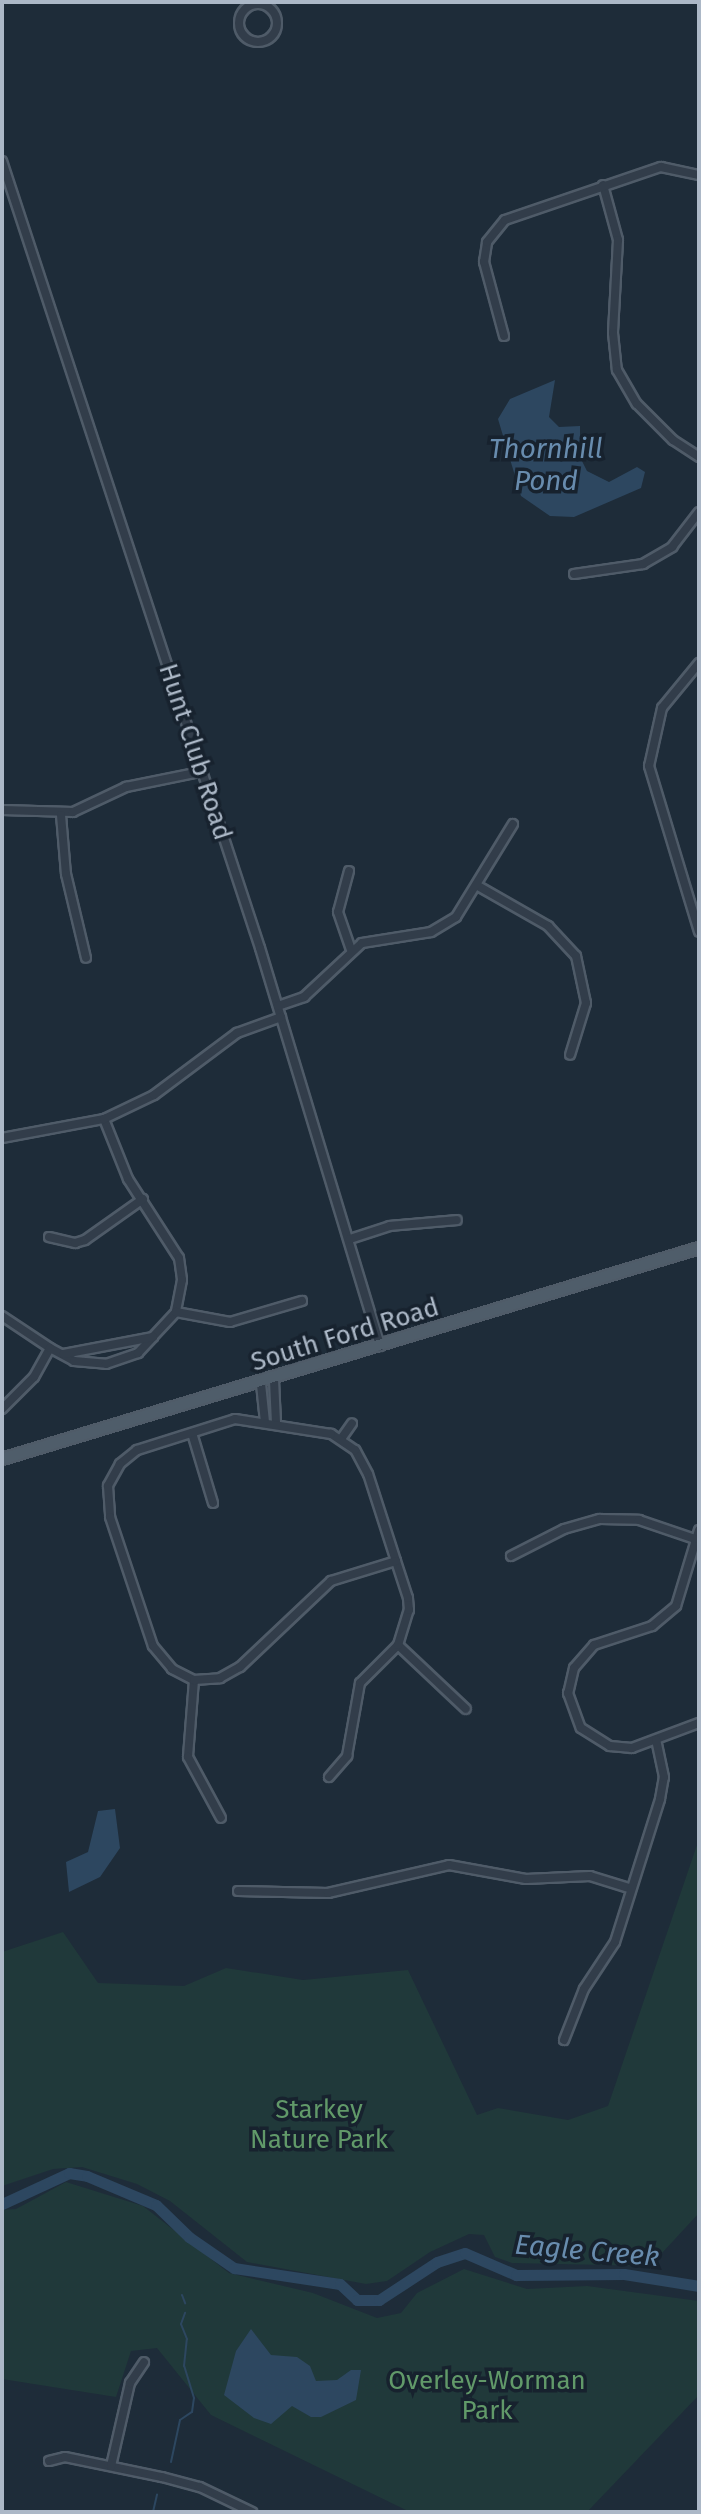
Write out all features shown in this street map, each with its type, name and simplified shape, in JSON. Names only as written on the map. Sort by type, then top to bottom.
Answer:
[{"type":"main road","name":"South Ford Road","points":[[3,1455],[261,1384],[699,1248]]},
{"type":"street","points":[[262,3],[274,12],[276,29],[268,40],[254,42],[241,32],[239,19],[249,6],[262,3]]},
{"type":"street","name":"Hunt Club Road","points":[[2,161],[278,1006],[380,1346]]},
{"type":"street","points":[[504,336],[485,274],[485,251],[492,234],[513,215],[661,167],[699,175]]},
{"type":"street","points":[[603,185],[618,240],[613,333],[617,370],[637,404],[673,440],[699,457]]},
{"type":"street","points":[[574,574],[643,564],[672,547],[699,512]]},
{"type":"street","points":[[699,663],[669,695],[649,750],[654,794],[699,932]]},
{"type":"street","points":[[2,810],[61,815],[89,808],[126,787],[200,772]]},
{"type":"street","points":[[61,815],[66,874],[86,958]]},
{"type":"street","points":[[278,1006],[304,997],[351,949],[438,929],[463,910],[513,824]]},
{"type":"street","points":[[349,871],[338,912],[351,949]]},
{"type":"street","points":[[478,886],[548,926],[576,956],[586,1003],[570,1055]]},
{"type":"street","points":[[689,901],[699,898]]},
{"type":"street","points":[[2,1138],[104,1119],[154,1095],[237,1033],[281,1017]]},
{"type":"street","points":[[2,1316],[50,1348],[85,1364],[106,1364],[138,1353],[176,1312],[182,1280],[179,1258],[121,1165],[104,1119]]},
{"type":"street","points":[[49,1237],[75,1243],[85,1240],[143,1199]]},
{"type":"street","points":[[350,1239],[390,1226],[457,1220]]},
{"type":"street","points":[[176,1312],[230,1322],[302,1301]]},
{"type":"street","points":[[64,1354],[95,1352],[153,1337]]},
{"type":"street","points":[[2,1415],[2,1409],[34,1377],[50,1348]]},
{"type":"street","points":[[274,1380],[276,1423]]},
{"type":"street","points":[[261,1384],[265,1421]]},
{"type":"street","points":[[329,1777],[347,1756],[360,1683],[398,1645],[409,1610],[396,1561],[365,1465],[341,1439],[276,1423],[235,1419],[128,1456],[111,1479],[107,1493],[110,1517],[153,1646],[172,1669],[194,1680],[220,1678],[240,1667],[331,1581],[396,1561]]},
{"type":"street","points":[[341,1439],[352,1423]]},
{"type":"street","points":[[192,1433],[213,1503]]},
{"type":"street","points":[[511,1556],[564,1529],[600,1519],[639,1520],[697,1534],[686,1589],[670,1614],[652,1626],[594,1645],[569,1681],[570,1708],[590,1737],[622,1748],[656,1740],[699,1723]]},
{"type":"street","points":[[398,1645],[466,1709]]},
{"type":"street","points":[[194,1680],[188,1757],[221,1818]]},
{"type":"street","points":[[564,2040],[584,1989],[615,1942],[629,1888],[663,1788],[656,1740]]},
{"type":"street","points":[[238,1891],[328,1893],[449,1865],[526,1879],[590,1876],[629,1888]]},
{"type":"street","points":[[111,2466],[130,2383],[144,2362]]},
{"type":"street","points":[[49,2461],[65,2457],[197,2486],[235,2508],[252,2512]]},
{"type":"green space","name":"Starkey Nature Park","points":[[699,1839],[699,2213],[650,2266],[512,2263],[495,2257],[484,2235],[469,2234],[430,2252],[387,2281],[366,2284],[247,2262],[170,2201],[137,2184],[82,2167],[53,2169],[2,2186],[2,1952],[63,1932],[98,1983],[184,1986],[226,1968],[303,1980],[408,1970],[477,2115],[498,2108],[568,2120],[608,2106]]},
{"type":"green space","name":"Overley-Worman Park","points":[[66,2182],[143,2206],[229,2273],[313,2293],[377,2318],[401,2313],[417,2293],[464,2269],[527,2289],[587,2286],[699,2301],[699,2395],[587,2512],[410,2512],[211,2415],[157,2348],[131,2351],[116,2397],[2,2379],[2,2210],[16,2209]]},
{"type":"water","name":"Thornhill Pond","points":[[555,380],[549,417],[559,427],[580,426],[580,457],[587,471],[609,482],[637,467],[645,472],[641,488],[574,517],[550,516],[521,496],[498,419],[510,399]]},
{"type":"water","points":[[115,1809],[120,1848],[100,1877],[69,1892],[66,1862],[88,1852],[98,1811]]},
{"type":"water","points":[[251,2329],[271,2355],[297,2357],[310,2366],[316,2381],[337,2380],[351,2370],[361,2370],[356,2400],[321,2417],[311,2417],[292,2406],[271,2424],[254,2418],[224,2395],[236,2351]]},
{"type":"waterway","name":"Eagle Creek","points":[[2,2204],[69,2173],[87,2176],[156,2205],[189,2237],[234,2268],[340,2284],[357,2300],[379,2300],[437,2262],[465,2253],[516,2275],[624,2274],[699,2286]]},
{"type":"waterway","points":[[182,2295],[185,2303]]},
{"type":"waterway","points":[[171,2462],[180,2420],[192,2412],[194,2398],[184,2366],[187,2339],[181,2324],[185,2313]]},
{"type":"waterway","points":[[153,2512],[157,2494]]}]
